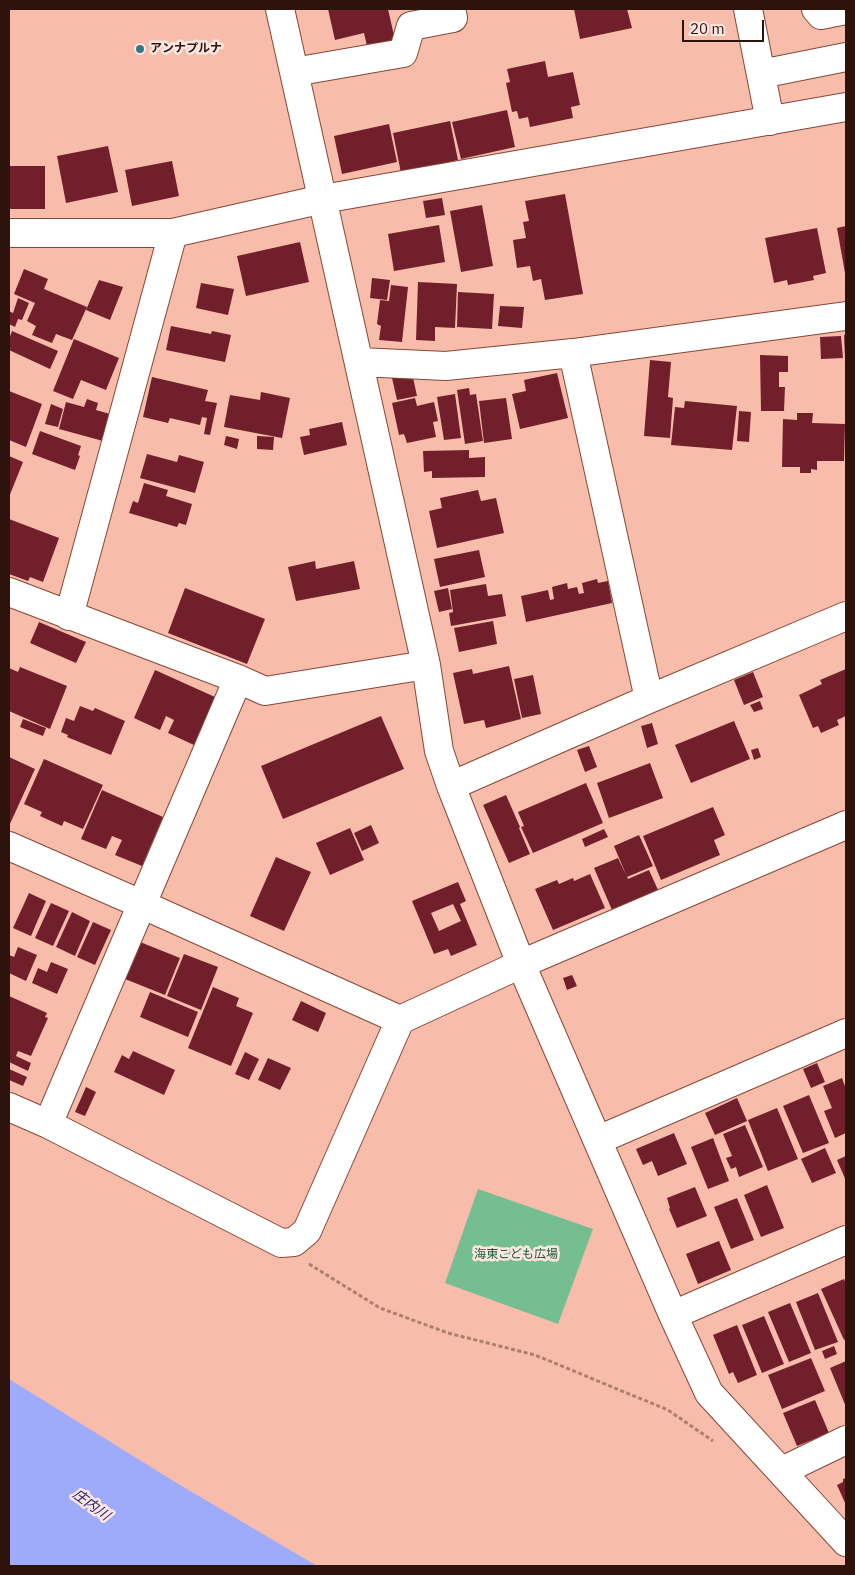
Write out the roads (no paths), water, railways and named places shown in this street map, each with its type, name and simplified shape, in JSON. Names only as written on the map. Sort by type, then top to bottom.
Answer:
[{"type":"street","points":[[280,9],[426,665],[439,751],[451,786],[521,964],[709,1393],[846,1542]]},
{"type":"street","points":[[294,72],[403,52],[411,26],[453,18],[451,9]]},
{"type":"street","points":[[748,9],[770,121]]},
{"type":"street","points":[[816,9],[821,15],[846,10]]},
{"type":"street","points":[[761,74],[846,57]]},
{"type":"street","points":[[9,233],[174,233],[323,199],[846,107]]},
{"type":"street","points":[[69,616],[174,233]]},
{"type":"street","points":[[359,362],[446,366],[573,353],[846,316]]},
{"type":"street","points":[[573,353],[649,699]]},
{"type":"street","points":[[9,592],[265,691],[426,665]]},
{"type":"street","points":[[451,786],[649,699],[846,616]]},
{"type":"street","points":[[48,1124],[238,679]]},
{"type":"street","points":[[9,1107],[48,1124],[282,1243],[294,1242],[307,1231],[400,1020],[521,964],[846,826]]},
{"type":"street","points":[[9,846],[400,1020]]},
{"type":"street","points":[[598,1140],[846,1033]]},
{"type":"street","points":[[673,1314],[846,1240]]},
{"type":"street","points":[[782,1472],[846,1440]]},
{"type":"water","name":"庄内川","points":[[9,1379],[175,1482],[317,1566],[9,1566]]},
{"type":"place","name":"アンナプルナ","points":[[140,49]]},
{"type":"park label","name":"海東こども広場","points":[[516,1255]]}]
